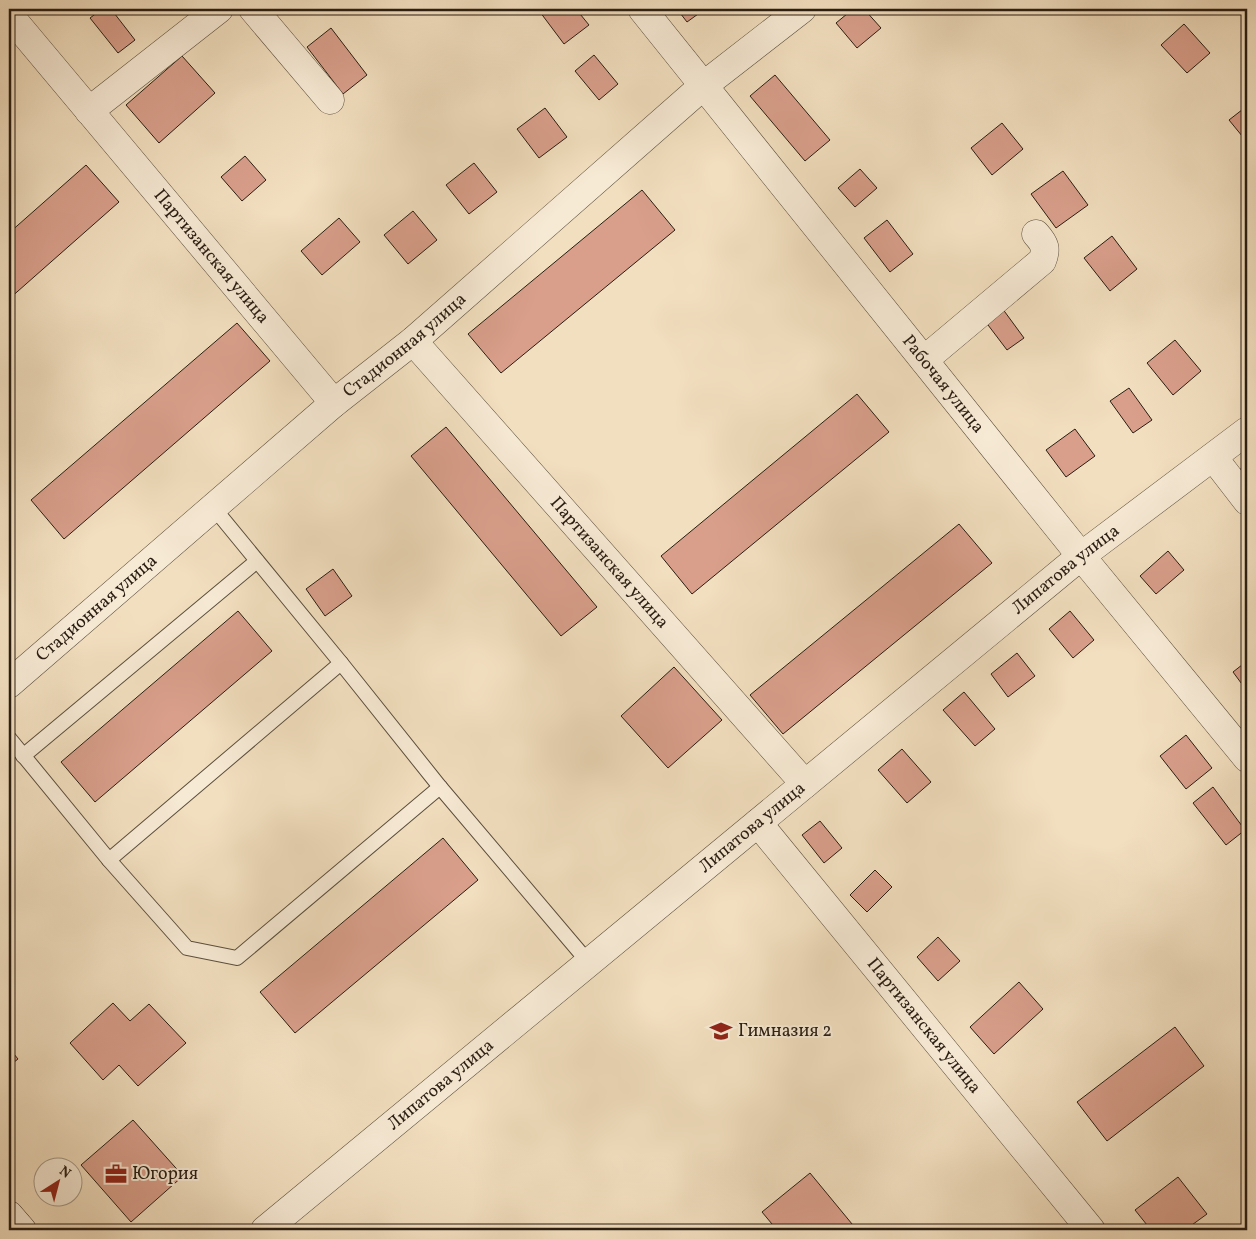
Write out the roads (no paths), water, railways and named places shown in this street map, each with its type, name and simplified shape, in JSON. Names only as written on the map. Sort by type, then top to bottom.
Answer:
[{"type":"street","points":[[89,111],[219,9]]},
{"type":"street","points":[[253,9],[330,100]]},
{"type":"street","name":"Рабочая улица","points":[[642,9],[1081,556],[1247,758]]},
{"type":"street","name":"Стадионная улица","points":[[9,684],[334,403],[413,341],[703,86],[802,9]]},
{"type":"street","name":"Партизанская улица","points":[[9,15],[334,403]]},
{"type":"street","points":[[924,360],[1042,261],[1045,252],[1043,242],[1036,234]]},
{"type":"street","name":"Партизанская улица","points":[[413,341],[805,784]]},
{"type":"street","name":"Липатова улица","points":[[265,1230],[1081,556],[1247,431]]},
{"type":"street","points":[[1214,457],[1247,501]]},
{"type":"street","name":"Партизанская улица","points":[[758,823],[1091,1230]]},
{"type":"street","points":[[9,1214],[22,1230]]},
{"type":"lane","points":[[213,507],[440,787],[588,963]]},
{"type":"lane","points":[[23,756],[257,561]]},
{"type":"lane","points":[[110,860],[341,663]]},
{"type":"lane","points":[[9,738],[110,860],[187,948],[237,958],[440,787]]},
{"type":"place","name":"Гимназия 2","points":[[721,1031]]},
{"type":"place","name":"Югория","points":[[116,1174]]}]
